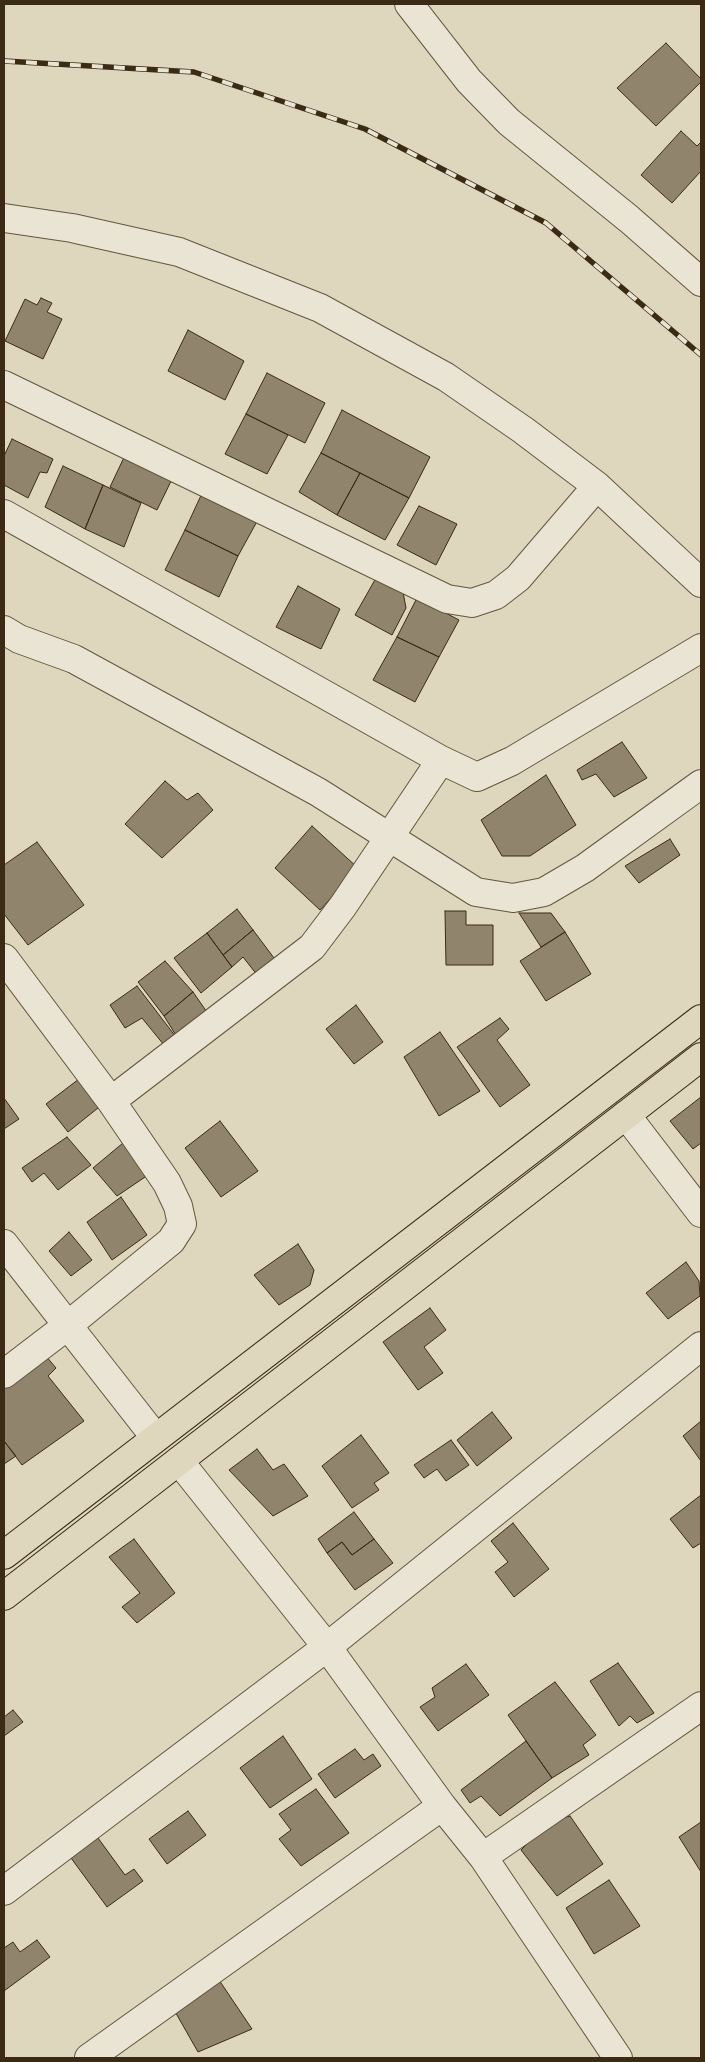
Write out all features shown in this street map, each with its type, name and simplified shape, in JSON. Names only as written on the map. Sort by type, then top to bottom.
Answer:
[{"type":"main road","points":[[4,1554],[701,1019]]},
{"type":"main road","points":[[4,1596],[701,1057]]},
{"type":"street","points":[[409,4],[469,81],[509,122],[629,219],[701,282]]},
{"type":"street","points":[[4,218],[72,228],[179,252],[320,308],[446,377],[523,430],[597,486],[701,583]]},
{"type":"street","points":[[4,385],[447,600],[472,603],[496,595],[518,578],[597,486]]},
{"type":"street","points":[[4,514],[441,760],[477,777],[512,761],[701,648]]},
{"type":"street","points":[[9,641],[74,659],[318,792],[476,892],[513,898],[544,892],[585,868],[701,784]]},
{"type":"street","points":[[111,1101],[312,947],[327,930],[441,760]]},
{"type":"street","points":[[4,958],[111,1101],[168,1183],[178,1206],[182,1224],[171,1241],[67,1326],[4,1374]]},
{"type":"street","points":[[626,1115],[701,1212]]},
{"type":"street","points":[[4,1244],[155,1437]]},
{"type":"street","points":[[4,1891],[327,1647],[701,1346]]},
{"type":"street","points":[[179,1461],[327,1647],[442,1806],[483,1857],[618,2058]]},
{"type":"street","points":[[483,1857],[701,1706]]},
{"type":"street","points":[[88,2058],[442,1806]]},
{"type":"building","points":[[666,43],[701,79],[701,82],[656,126],[617,88]]},
{"type":"building","points":[[681,131],[697,146],[701,142],[701,171],[672,203],[641,175]]},
{"type":"building","points":[[41,298],[52,303],[47,312],[62,319],[43,359],[5,341],[25,299],[37,305]]},
{"type":"building","points":[[188,330],[244,361],[225,400],[168,371]]},
{"type":"building","points":[[267,373],[325,403],[305,443],[246,414]]},
{"type":"building","points":[[342,410],[430,457],[409,498],[321,453]]},
{"type":"building","points":[[246,414],[288,435],[267,474],[225,454]]},
{"type":"building","points":[[12,439],[53,459],[47,473],[40,472],[28,498],[4,485],[4,456]]},
{"type":"building","points":[[128,449],[175,473],[157,510],[110,487]]},
{"type":"building","points":[[321,453],[360,473],[337,515],[299,492]]},
{"type":"building","points":[[63,466],[103,485],[85,529],[45,507]]},
{"type":"building","points":[[360,473],[409,498],[385,540],[337,515]]},
{"type":"building","points":[[103,485],[141,503],[124,547],[85,529]]},
{"type":"building","points":[[204,489],[260,516],[238,556],[185,530]]},
{"type":"building","points":[[419,506],[457,524],[436,565],[397,545]]},
{"type":"building","points":[[185,530],[238,556],[219,597],[165,570]]},
{"type":"building","points":[[376,578],[403,592],[406,608],[392,635],[355,615]]},
{"type":"building","points":[[298,586],[340,609],[321,649],[276,627]]},
{"type":"building","points":[[417,598],[459,620],[439,657],[397,637]]},
{"type":"building","points":[[397,637],[439,657],[415,702],[373,680]]},
{"type":"building","points":[[622,742],[647,778],[614,797],[596,774],[582,780],[577,770]]},
{"type":"building","points":[[546,775],[576,825],[530,856],[502,856],[481,820]]},
{"type":"building","points":[[165,781],[187,800],[198,793],[213,810],[162,858],[125,824]]},
{"type":"building","points":[[312,826],[358,868],[320,910],[275,868]]},
{"type":"building","points":[[670,839],[680,855],[639,883],[625,866]]},
{"type":"building","points":[[37,842],[84,905],[28,945],[4,914],[4,865]]},
{"type":"building","points":[[237,909],[253,930],[223,955],[207,933]]},
{"type":"building","points":[[445,911],[466,911],[466,925],[493,925],[493,965],[446,965]]},
{"type":"building","points":[[519,913],[551,913],[565,932],[541,947]]},
{"type":"building","points":[[253,930],[277,962],[258,976],[243,957],[232,967],[223,955]]},
{"type":"building","points":[[565,932],[591,974],[546,1001],[520,961]]},
{"type":"building","points":[[207,933],[232,967],[201,993],[174,958]]},
{"type":"building","points":[[165,961],[193,992],[164,1016],[138,982]]},
{"type":"building","points":[[137,986],[176,1037],[164,1045],[142,1018],[125,1028],[110,1005]]},
{"type":"building","points":[[193,992],[209,1015],[177,1037],[164,1016]]},
{"type":"building","points":[[356,1005],[383,1042],[354,1064],[326,1029]]},
{"type":"building","points":[[500,1018],[509,1029],[497,1040],[530,1085],[500,1107],[457,1047]]},
{"type":"building","points":[[440,1032],[480,1091],[439,1116],[404,1057]]},
{"type":"building","points":[[83,1076],[103,1104],[68,1132],[46,1104]]},
{"type":"building","points":[[701,1097],[701,1143],[693,1149],[670,1121]]},
{"type":"building","points":[[4,1098],[19,1119],[4,1129]]},
{"type":"building","points":[[220,1121],[258,1171],[221,1197],[185,1148]]},
{"type":"building","points":[[67,1137],[91,1165],[58,1190],[44,1173],[32,1182],[22,1168]]},
{"type":"building","points":[[129,1138],[154,1171],[117,1196],[93,1168]]},
{"type":"building","points":[[121,1197],[147,1235],[112,1260],[87,1222]]},
{"type":"building","points":[[69,1232],[92,1260],[71,1276],[49,1251]]},
{"type":"building","points":[[298,1244],[314,1270],[310,1285],[279,1305],[254,1275]]},
{"type":"building","points":[[686,1262],[699,1281],[700,1296],[668,1319],[646,1293]]},
{"type":"building","points":[[430,1308],[446,1330],[424,1347],[443,1373],[418,1390],[383,1342]]},
{"type":"building","points":[[45,1355],[56,1368],[48,1376],[84,1421],[22,1465],[4,1441],[4,1388]]},
{"type":"building","points":[[492,1412],[512,1438],[477,1466],[457,1440]]},
{"type":"building","points":[[701,1421],[701,1461],[683,1436]]},
{"type":"building","points":[[361,1435],[389,1473],[374,1483],[379,1490],[352,1508],[322,1466]]},
{"type":"building","points":[[451,1440],[469,1465],[446,1481],[437,1469],[424,1478],[414,1465]]},
{"type":"building","points":[[4,1441],[16,1456],[4,1464]]},
{"type":"building","points":[[257,1449],[273,1470],[284,1464],[308,1496],[273,1516],[229,1470]]},
{"type":"building","points":[[701,1495],[701,1543],[693,1548],[670,1519]]},
{"type":"building","points":[[354,1512],[374,1539],[352,1555],[342,1542],[327,1553],[318,1539]]},
{"type":"building","points":[[513,1523],[549,1569],[514,1597],[495,1572],[508,1562],[491,1541]]},
{"type":"building","points":[[134,1539],[175,1593],[137,1623],[122,1607],[140,1593],[109,1557]]},
{"type":"building","points":[[374,1539],[393,1563],[355,1590],[327,1553],[342,1542],[352,1555]]},
{"type":"building","points":[[618,1663],[654,1713],[637,1723],[630,1716],[619,1726],[590,1681]]},
{"type":"building","points":[[466,1664],[489,1695],[438,1731],[420,1707],[435,1697],[432,1688]]},
{"type":"building","points":[[555,1682],[596,1735],[583,1745],[589,1755],[552,1778],[508,1715]]},
{"type":"building","points":[[13,1710],[23,1722],[4,1736],[4,1717]]},
{"type":"building","points":[[283,1736],[312,1779],[270,1808],[240,1768]]},
{"type":"building","points":[[526,1741],[552,1778],[500,1816],[481,1796],[470,1803],[461,1790]]},
{"type":"building","points":[[355,1749],[364,1760],[373,1754],[381,1766],[335,1798],[318,1774]]},
{"type":"building","points":[[316,1789],[349,1833],[301,1866],[279,1839],[291,1830],[279,1814]]},
{"type":"building","points":[[188,1811],[206,1835],[167,1864],[149,1839]]},
{"type":"building","points":[[570,1816],[603,1864],[557,1896],[521,1850],[549,1822]]},
{"type":"building","points":[[701,1822],[701,1872],[679,1837]]},
{"type":"building","points":[[98,1838],[125,1875],[134,1869],[143,1881],[107,1907],[71,1858]]},
{"type":"building","points":[[609,1880],[640,1926],[594,1954],[566,1908]]},
{"type":"building","points":[[37,1940],[50,1957],[4,1991],[4,1948],[13,1942],[20,1952]]},
{"type":"building","points":[[219,1980],[252,2029],[198,2052],[173,2008]]},
{"type":"railway","points":[[4,61],[194,72],[365,129],[546,223],[701,355]]}]
